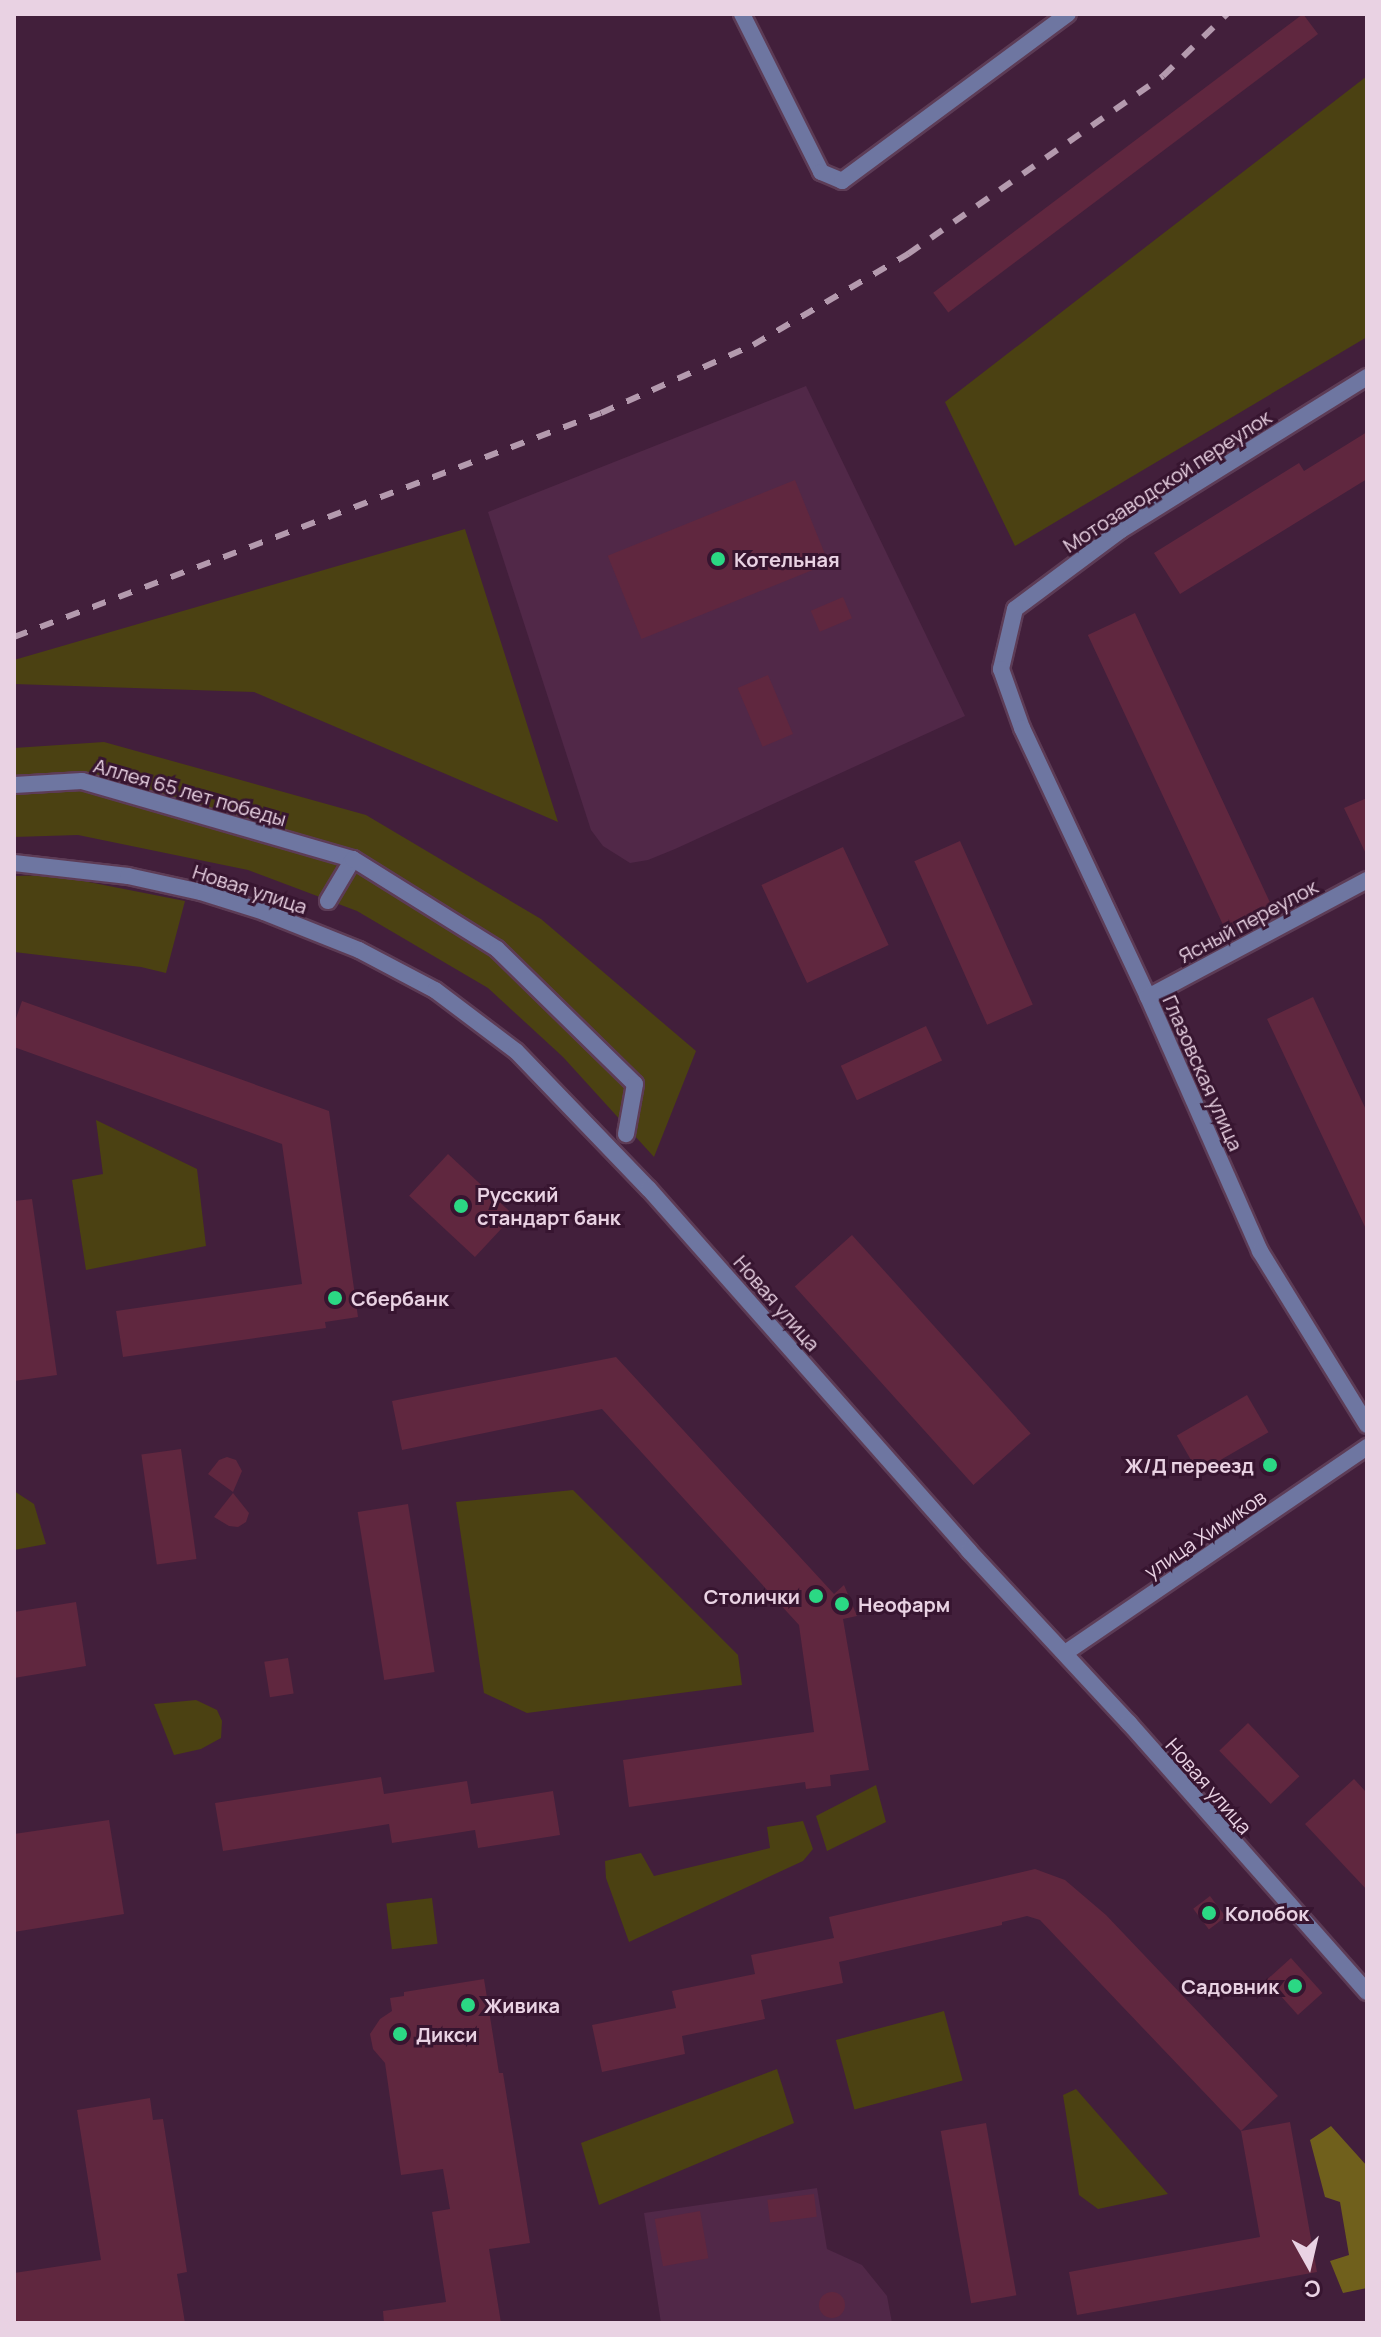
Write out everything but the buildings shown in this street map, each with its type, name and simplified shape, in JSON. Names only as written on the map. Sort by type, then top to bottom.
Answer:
[{"type":"street","points":[[742,14],[821,172],[842,181],[1068,14]]},
{"type":"street","name":"Мотозаводской переулок","points":[[1022,728],[1001,669],[1015,609],[1121,530],[1367,377]]},
{"type":"street","name":"Глазовская улица","points":[[1022,728],[1148,997],[1260,1251],[1367,1425]]},
{"type":"street","name":"Аллея 65 лет победы","points":[[14,785],[82,781],[353,859],[497,949],[635,1084],[626,1134]]},
{"type":"street","points":[[328,901],[353,859]]},
{"type":"street","name":"Новая улица","points":[[14,863],[128,876],[201,892],[264,912],[395,969],[435,990],[526,1061],[649,1189],[969,1551],[1065,1653],[1367,1992]]},
{"type":"street","name":"Ясный переулок","points":[[1148,997],[1367,880]]},
{"type":"street","name":"улица Химиков","points":[[1065,1653],[1367,1447]]},
{"type":"shaded area","points":[[1367,76],[1367,337],[1015,546],[945,402]]},
{"type":"shaded area","points":[[806,386],[965,716],[675,849],[648,860],[630,863],[603,846],[591,830],[488,512]]},
{"type":"shaded area","points":[[465,529],[558,822],[254,692],[14,684],[14,660]]},
{"type":"shaded area","points":[[104,742],[366,815],[541,919],[696,1051],[654,1157],[563,1057],[488,988],[357,911],[248,870],[78,835],[14,837],[14,748]]},
{"type":"shaded area","points":[[53,875],[185,901],[166,973],[141,967],[14,952],[14,876]]},
{"type":"shaded area","points":[[96,1120],[197,1169],[206,1246],[86,1270],[72,1180],[103,1174]]},
{"type":"shaded area","points":[[573,1490],[738,1655],[742,1685],[527,1713],[484,1693],[456,1502]]},
{"type":"shaded area","points":[[14,1491],[34,1504],[46,1544],[14,1550]]},
{"type":"shaded area","points":[[196,1700],[217,1710],[222,1721],[221,1738],[201,1749],[174,1755],[154,1704]]},
{"type":"shaded area","points":[[876,1785],[886,1822],[827,1851],[816,1816]]},
{"type":"shaded area","points":[[803,1821],[813,1849],[803,1861],[629,1942],[606,1878],[605,1861],[641,1853],[654,1876],[770,1848],[767,1827]]},
{"type":"shaded area","points":[[432,1898],[438,1944],[392,1949],[386,1904]]},
{"type":"shaded area","points":[[944,2011],[963,2081],[854,2110],[836,2040]]},
{"type":"shaded area","points":[[777,2069],[794,2123],[599,2205],[581,2143]]},
{"type":"shaded area","points":[[1076,2089],[1168,2194],[1098,2209],[1079,2195],[1063,2095]]},
{"type":"shaded area","points":[[1331,2126],[1367,2166],[1367,2288],[1343,2293],[1330,2261],[1349,2255],[1340,2202],[1325,2197],[1310,2140]]},
{"type":"shaded area","points":[[817,2188],[827,2249],[862,2265],[887,2296],[892,2323],[661,2323],[644,2213]]},
{"type":"railway","points":[[14,637],[601,413],[753,345],[908,254],[1163,76],[1227,14]]},
{"type":"place","name":"Котельная","points":[[718,559]]},
{"type":"place","name":"Русский стандарт банк","points":[[461,1206]]},
{"type":"place","name":"Сбербанк","points":[[335,1298]]},
{"type":"place","name":"Ж/Д переезд","points":[[1270,1465]]},
{"type":"place","name":"Столички","points":[[816,1596]]},
{"type":"place","name":"Неофарм","points":[[842,1604]]},
{"type":"place","name":"Колобок","points":[[1209,1913]]},
{"type":"place","name":"Садовник","points":[[1295,1986]]},
{"type":"place","name":"Живика","points":[[468,2005]]},
{"type":"place","name":"Дикси","points":[[400,2034]]}]
